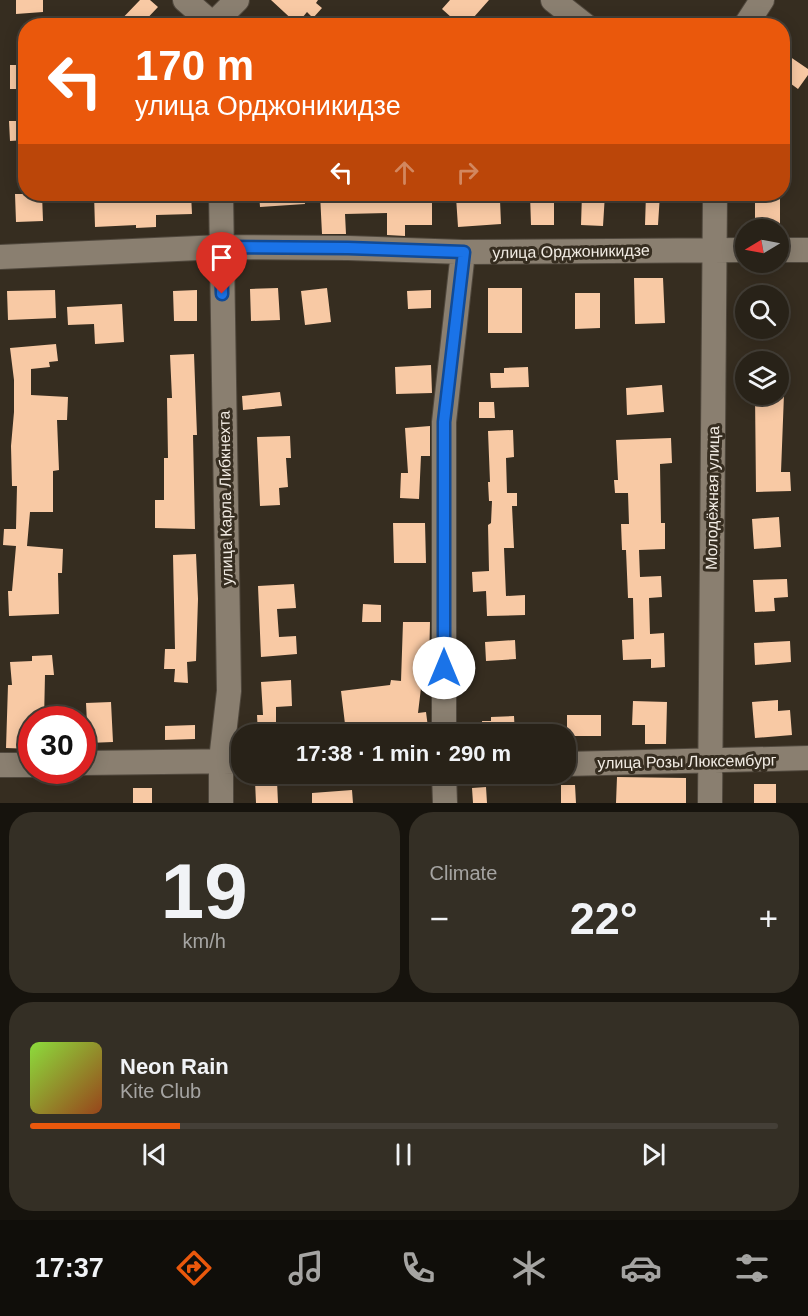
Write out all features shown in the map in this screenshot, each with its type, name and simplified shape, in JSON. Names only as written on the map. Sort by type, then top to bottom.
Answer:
[{"type":"street","points":[[185,0],[207,18]]},
{"type":"street","points":[[220,18],[237,0]]},
{"type":"street","points":[[553,0],[576,18]]},
{"type":"street","points":[[750,18],[762,0]]},
{"type":"street","name":"улица Карла Либкнехта","points":[[221,201],[231,761],[221,803]]},
{"type":"street","name":"Молодёжная улица","points":[[710,803],[715,201]]},
{"type":"street","name":"улица Орджоникидзе","points":[[0,257],[221,247],[464,252],[735,250]]},
{"type":"street","points":[[789,250],[808,250]]},
{"type":"street","points":[[444,724],[444,422],[464,252]]},
{"type":"street","name":"улица Розы Люксембург","points":[[576,764],[808,758]]},
{"type":"street","points":[[96,764],[231,761]]},
{"type":"street","points":[[0,765],[18,765]]},
{"type":"street","points":[[444,784],[445,803]]},
{"type":"building","points":[[16,0],[43,0],[43,12],[16,14]]},
{"type":"building","points":[[140,0],[150,0],[158,7],[148,18],[123,18]]},
{"type":"building","points":[[271,0],[318,0],[316,3],[322,8],[313,18],[307,12],[302,18],[290,18]]},
{"type":"building","points":[[450,0],[489,0],[473,18],[452,18],[442,9]]},
{"type":"building","points":[[790,57],[808,69],[808,75],[798,89],[790,83]]},
{"type":"building","points":[[10,65],[18,65],[18,89],[10,89]]},
{"type":"building","points":[[9,121],[18,121],[18,140],[10,141]]},
{"type":"building","points":[[15,194],[18,194],[18,201],[42,201],[43,221],[16,222]]},
{"type":"building","points":[[94,201],[191,201],[192,214],[156,215],[156,227],[136,228],[136,225],[95,227]]},
{"type":"building","points":[[260,201],[305,201],[305,204],[260,207]]},
{"type":"building","points":[[320,201],[432,201],[432,225],[405,225],[405,236],[387,235],[387,213],[345,214],[346,234],[322,234]]},
{"type":"building","points":[[456,201],[500,201],[501,224],[458,227]]},
{"type":"building","points":[[530,201],[554,201],[554,225],[531,225]]},
{"type":"building","points":[[582,201],[605,201],[603,226],[581,225]]},
{"type":"building","points":[[646,201],[660,201],[658,225],[645,225]]},
{"type":"building","points":[[755,201],[780,201],[780,219],[755,219]]},
{"type":"building","points":[[634,278],[663,278],[665,323],[635,324]]},
{"type":"building","points":[[278,288],[280,320],[251,321],[250,289]]},
{"type":"building","points":[[327,288],[331,322],[305,325],[301,291]]},
{"type":"building","points":[[488,288],[522,288],[522,333],[488,333]]},
{"type":"building","points":[[55,290],[56,318],[8,320],[7,291]]},
{"type":"building","points":[[197,290],[197,321],[174,321],[173,291]]},
{"type":"building","points":[[431,290],[431,308],[408,309],[407,291]]},
{"type":"building","points":[[575,293],[600,293],[600,328],[575,329]]},
{"type":"building","points":[[122,304],[124,342],[95,344],[94,324],[68,325],[67,307]]},
{"type":"building","points":[[56,344],[58,361],[49,362],[50,367],[31,369],[31,395],[68,397],[67,420],[57,420],[59,470],[53,471],[53,512],[30,512],[27,546],[63,549],[62,573],[58,573],[59,614],[9,616],[8,591],[12,591],[16,546],[3,545],[4,529],[16,529],[17,486],[12,486],[14,380],[10,348]]},
{"type":"building","points":[[194,354],[197,435],[193,435],[195,529],[155,528],[155,500],[164,500],[164,458],[168,458],[167,398],[172,398],[170,355]]},
{"type":"building","points":[[431,365],[432,393],[396,394],[395,367]]},
{"type":"building","points":[[528,367],[529,387],[491,388],[490,373],[504,373],[504,368]]},
{"type":"building","points":[[662,385],[664,412],[627,415],[626,388]]},
{"type":"building","points":[[280,392],[282,406],[243,410],[242,396]]},
{"type":"building","points":[[479,402],[494,402],[495,418],[479,418]]},
{"type":"building","points":[[755,405],[784,405],[781,472],[790,472],[791,491],[756,492]]},
{"type":"building","points":[[430,426],[430,456],[421,456],[419,499],[400,498],[401,473],[408,473],[405,428]]},
{"type":"building","points":[[513,430],[514,457],[506,458],[507,493],[517,493],[517,506],[512,506],[514,548],[504,548],[506,596],[525,595],[525,615],[487,616],[486,591],[473,592],[472,572],[489,571],[488,525],[491,523],[492,501],[489,501],[488,431]]},
{"type":"building","points":[[290,436],[291,458],[286,458],[288,487],[279,488],[280,505],[260,506],[257,437]]},
{"type":"building","points":[[671,438],[672,463],[660,464],[661,523],[665,523],[665,549],[639,550],[640,577],[661,576],[662,597],[649,598],[650,634],[664,633],[665,667],[651,668],[651,659],[623,660],[622,640],[634,639],[633,598],[628,598],[626,550],[622,550],[621,524],[629,524],[628,493],[615,493],[614,480],[618,480],[616,440]]},
{"type":"building","points":[[779,517],[781,547],[754,549],[752,519]]},
{"type":"building","points":[[393,523],[425,523],[426,563],[394,563]]},
{"type":"building","points":[[196,554],[198,599],[196,661],[187,662],[188,683],[174,682],[175,669],[164,669],[165,649],[175,649],[173,555]]},
{"type":"building","points":[[787,579],[788,597],[774,598],[775,611],[755,612],[753,580]]},
{"type":"building","points":[[294,584],[296,608],[277,609],[279,637],[296,636],[297,654],[261,657],[258,586]]},
{"type":"building","points":[[363,604],[381,605],[381,622],[362,622]]},
{"type":"building","points":[[403,622],[430,622],[429,663],[424,663],[418,713],[426,712],[428,724],[354,724],[354,722],[345,724],[341,691],[390,685],[391,680],[401,681]]},
{"type":"building","points":[[515,640],[516,659],[486,661],[485,642]]},
{"type":"building","points":[[790,641],[791,662],[755,665],[754,643]]},
{"type":"building","points":[[52,655],[54,675],[45,675],[44,706],[18,706],[18,748],[6,748],[8,685],[12,685],[10,662],[32,661],[32,656]]},
{"type":"building","points":[[291,680],[292,706],[276,707],[276,724],[257,724],[257,715],[263,715],[261,682]]},
{"type":"building","points":[[778,700],[778,711],[790,710],[792,735],[755,738],[752,702]]},
{"type":"building","points":[[633,701],[667,702],[666,744],[645,744],[645,725],[632,725]]},
{"type":"building","points":[[111,702],[113,742],[96,743],[96,706],[86,706],[86,703]]},
{"type":"building","points":[[567,715],[601,715],[601,736],[576,736],[576,724],[567,724]]},
{"type":"building","points":[[514,716],[514,724],[482,724],[482,721],[491,721],[491,717]]},
{"type":"building","points":[[195,725],[195,739],[165,740],[165,726]]},
{"type":"building","points":[[617,777],[686,778],[686,803],[616,803]]},
{"type":"building","points":[[255,784],[277,784],[278,803],[256,803]]},
{"type":"building","points":[[754,784],[776,784],[776,803],[754,803]]},
{"type":"building","points":[[561,785],[575,785],[576,803],[561,803]]},
{"type":"building","points":[[486,787],[487,803],[473,803],[472,788]]},
{"type":"building","points":[[133,788],[152,788],[152,803],[133,803]]},
{"type":"building","points":[[352,790],[353,803],[312,803],[312,793]]},
{"type":"route","points":[[222,294],[221,247],[464,252],[444,422],[444,668]]}]
